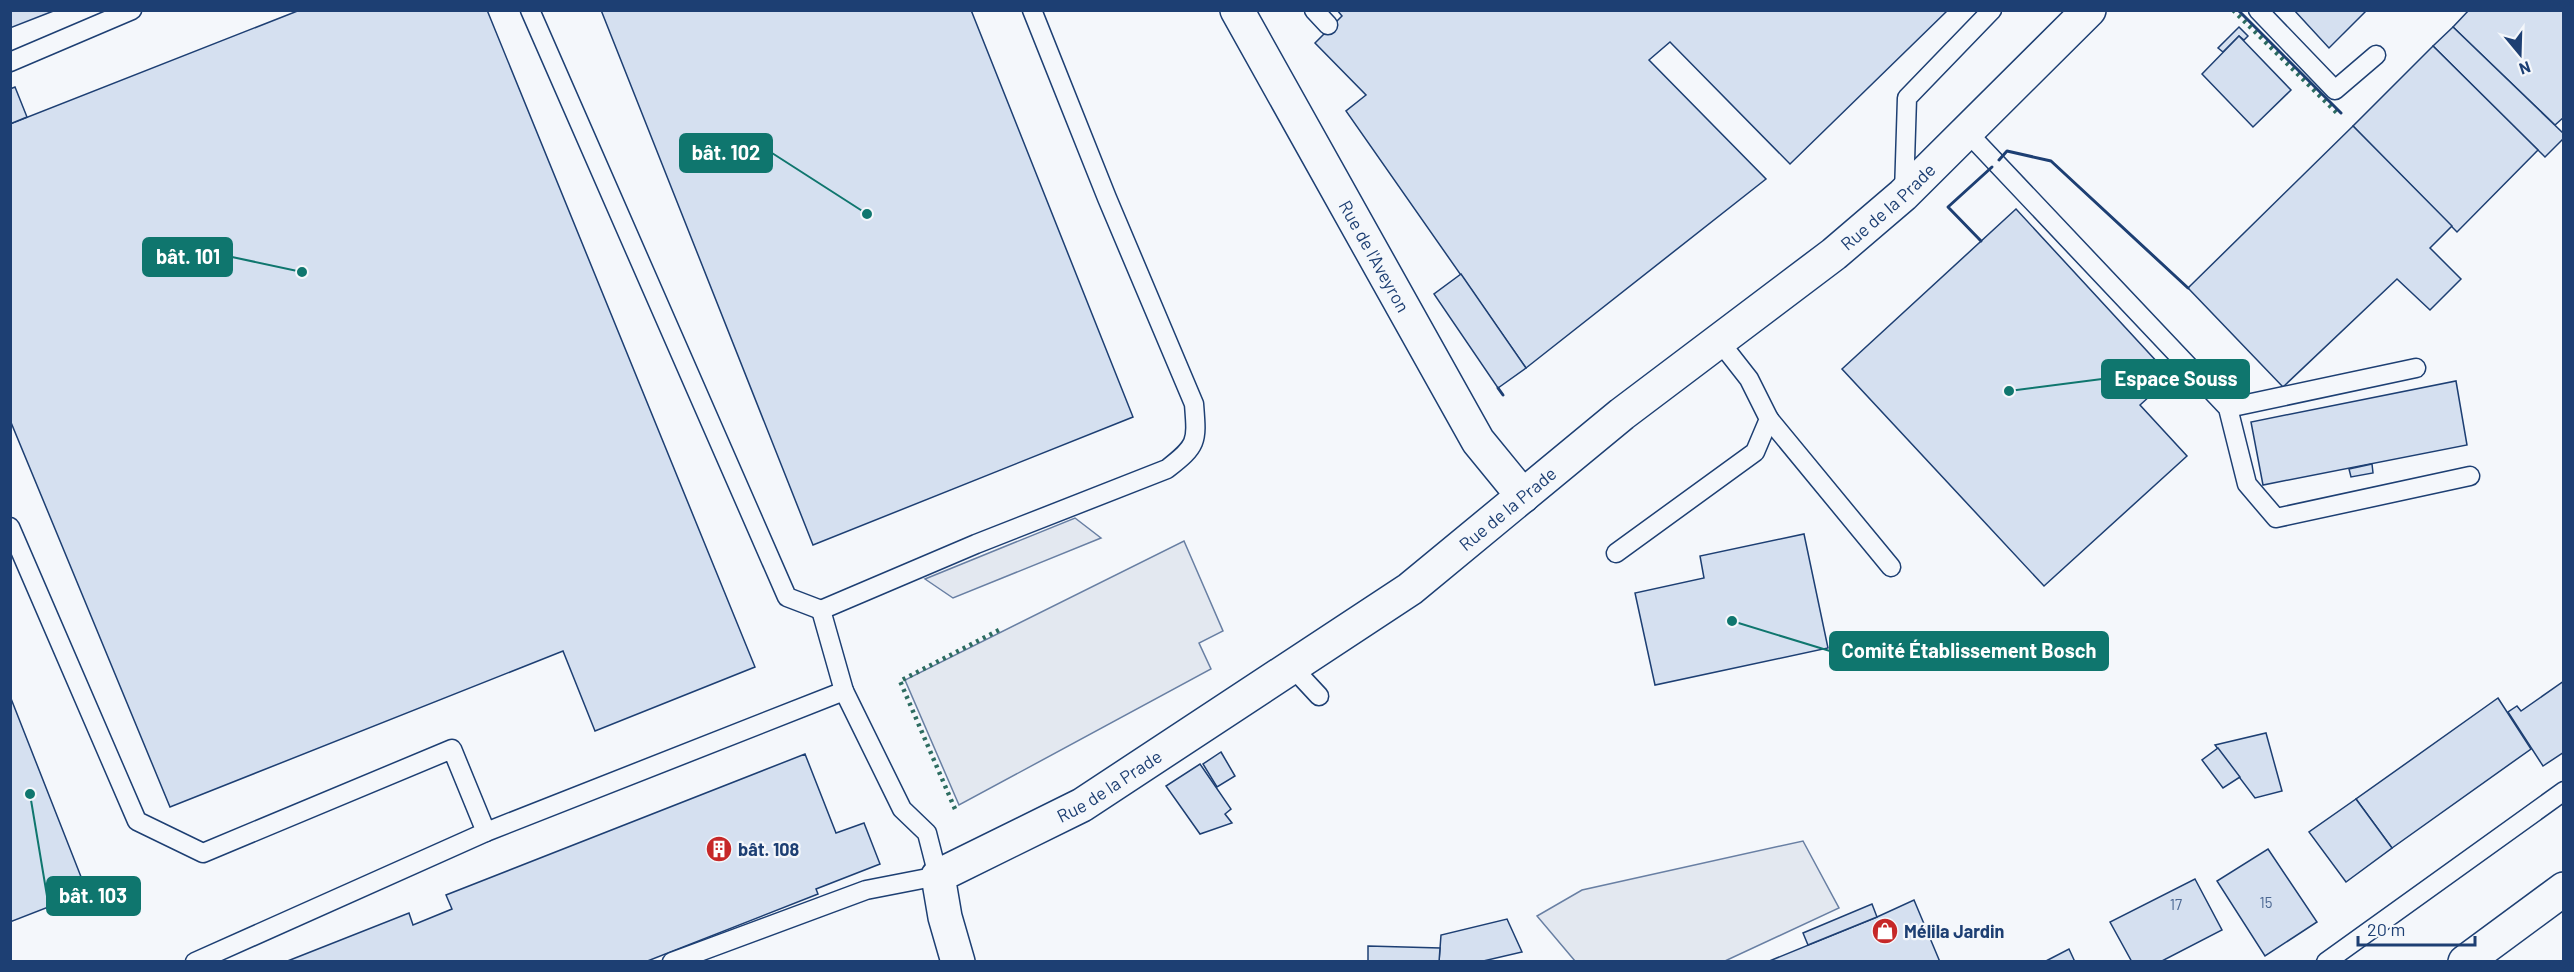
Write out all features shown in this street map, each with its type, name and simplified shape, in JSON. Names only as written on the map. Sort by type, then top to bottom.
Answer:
[{"type":"street","name":"Rue de l'Aveyron","points":[[1237,10],[1478,441],[1523,496]]},
{"type":"street","name":"Rue de la Prade","points":[[938,876],[1082,805],[1410,589],[1622,414],[1834,254],[1904,195],[2089,10]]},
{"type":"street","points":[[938,876],[945,917],[958,962]]},
{"type":"street","points":[[2465,962],[2564,889]]},
{"type":"lane","points":[[10,62],[132,10]]},
{"type":"lane","points":[[530,10],[788,597],[821,610],[976,544],[1167,469],[1185,455],[1197,436],[1194,404],[1107,198],[1032,10]]},
{"type":"lane","points":[[1314,10],[1328,24]]},
{"type":"lane","points":[[1904,195],[1907,98],[1992,10]]},
{"type":"lane","points":[[2258,10],[2335,90],[2376,55]]},
{"type":"lane","points":[[1968,133],[2228,408],[2247,484],[2276,518],[2470,476]]},
{"type":"lane","points":[[1720,342],[1749,379],[1769,419],[1891,567]]},
{"type":"lane","points":[[2228,408],[2416,368]]},
{"type":"lane","points":[[1616,553],[1755,452],[1769,419]]},
{"type":"lane","points":[[10,526],[136,821],[203,853],[452,749],[486,832]]},
{"type":"lane","points":[[672,962],[866,891],[938,876],[927,833],[902,809],[844,691],[821,610]]},
{"type":"lane","points":[[1293,668],[1319,696]]},
{"type":"lane","points":[[195,962],[486,832],[844,691]]},
{"type":"lane","points":[[2326,962],[2564,791]]},
{"type":"shaded area","points":[[1075,518],[1101,538],[953,598],[925,579]]},
{"type":"shaded area","points":[[1184,541],[1223,631],[1199,643],[1211,669],[959,805],[905,680]]},
{"type":"shaded area","points":[[1803,841],[1839,908],[1725,961],[1575,961],[1537,916],[1582,890]]},
{"type":"building","points":[[10,10],[56,10],[10,28]]},
{"type":"building","points":[[300,10],[487,10],[755,667],[595,731],[563,651],[170,807],[10,420],[10,124]]},
{"type":"building","points":[[601,10],[971,10],[1133,417],[813,545]]},
{"type":"building","points":[[1337,10],[1948,10],[1790,164],[1670,42],[1649,60],[1766,179],[1526,368],[1346,111],[1366,95],[1315,43],[1342,16]]},
{"type":"building","points":[[2294,10],[2367,10],[2329,48]]},
{"type":"building","points":[[2469,10],[2564,10],[2564,117],[2555,125],[2453,27]]},
{"type":"building","points":[[2239,27],[2248,36],[2244,40],[2239,36],[2223,52],[2218,48]]},
{"type":"building","points":[[2453,27],[2564,134],[2564,138],[2545,157],[2433,46]]},
{"type":"building","points":[[2239,36],[2291,90],[2253,127],[2202,74]]},
{"type":"building","points":[[2433,46],[2538,150],[2457,232],[2353,126]]},
{"type":"building","points":[[15,87],[27,117],[10,124],[10,89]]},
{"type":"building","points":[[2353,126],[2452,226],[2430,248],[2461,279],[2430,310],[2397,279],[2283,387],[2188,288]]},
{"type":"building","points":[[2016,209],[2171,377],[2140,405],[2187,456],[2044,586],[1842,369]]},
{"type":"building","points":[[1461,274],[1526,368],[1498,388],[1434,294]]},
{"type":"building","points":[[2456,381],[2467,445],[2263,485],[2251,422]]},
{"type":"building","points":[[2372,464],[2373,473],[2351,477],[2349,469]]},
{"type":"building","points":[[1804,534],[1828,648],[1655,685],[1635,593],[1704,578],[1700,556]]},
{"type":"building","points":[[2564,681],[2564,752],[2543,766],[2508,712],[2517,706],[2521,711]]},
{"type":"building","points":[[10,696],[87,892],[10,922]]},
{"type":"building","points":[[2498,698],[2531,749],[2392,848],[2356,799]]},
{"type":"building","points":[[2266,733],[2282,791],[2255,798],[2215,745]]},
{"type":"building","points":[[2218,748],[2240,777],[2223,788],[2202,760]]},
{"type":"building","points":[[1221,752],[1235,776],[1217,787],[1203,764]]},
{"type":"building","name":"bât. 108","points":[[805,754],[836,833],[864,823],[880,864],[816,889],[818,894],[645,962],[285,962],[409,913],[413,925],[452,909],[446,895]]},
{"type":"building","points":[[1200,764],[1231,809],[1225,814],[1232,823],[1200,834],[1166,786]]},
{"type":"building","points":[[2356,799],[2392,848],[2346,882],[2309,832]]},
{"type":"building","points":[[2268,849],[2317,922],[2265,956],[2217,881]]},
{"type":"building","points":[[2195,879],[2222,930],[2160,962],[2132,962],[2110,922]]},
{"type":"building","name":"Mélila Jardin","points":[[1914,900],[1940,962],[1767,962],[1877,917]]},
{"type":"building","points":[[1872,904],[1877,917],[1808,945],[1803,933]]},
{"type":"building","points":[[1507,919],[1522,952],[1479,962],[1439,962],[1441,935]]},
{"type":"building","points":[[1368,946],[1440,948],[1439,962],[1368,962]]},
{"type":"building","points":[[2069,949],[2075,962],[2044,962]]},
{"type":"hedge","points":[[2233,10],[2338,114]]},
{"type":"hedge","points":[[955,809],[900,681],[999,630]]},
{"type":"wall","points":[[2238,10],[2341,113]]},
{"type":"wall","points":[[1999,160],[2007,151],[2051,161],[2188,288]]},
{"type":"wall","points":[[1981,241],[1948,207],[1992,167]]},
{"type":"wall","points":[[1498,388],[1503,395]]},
{"type":"place","name":"bât. 102","points":[[867,214]]},
{"type":"place","name":"bât. 101","points":[[302,272]]},
{"type":"place","name":"Espace Souss","points":[[2009,391]]},
{"type":"place","name":"Comité Établissement Bosch","points":[[1732,621]]},
{"type":"place","name":"bât. 103","points":[[30,794]]},
{"type":"place","name":"bât. 108","points":[[719,849]]},
{"type":"place","name":"Mélila Jardin","points":[[1885,931]]}]
